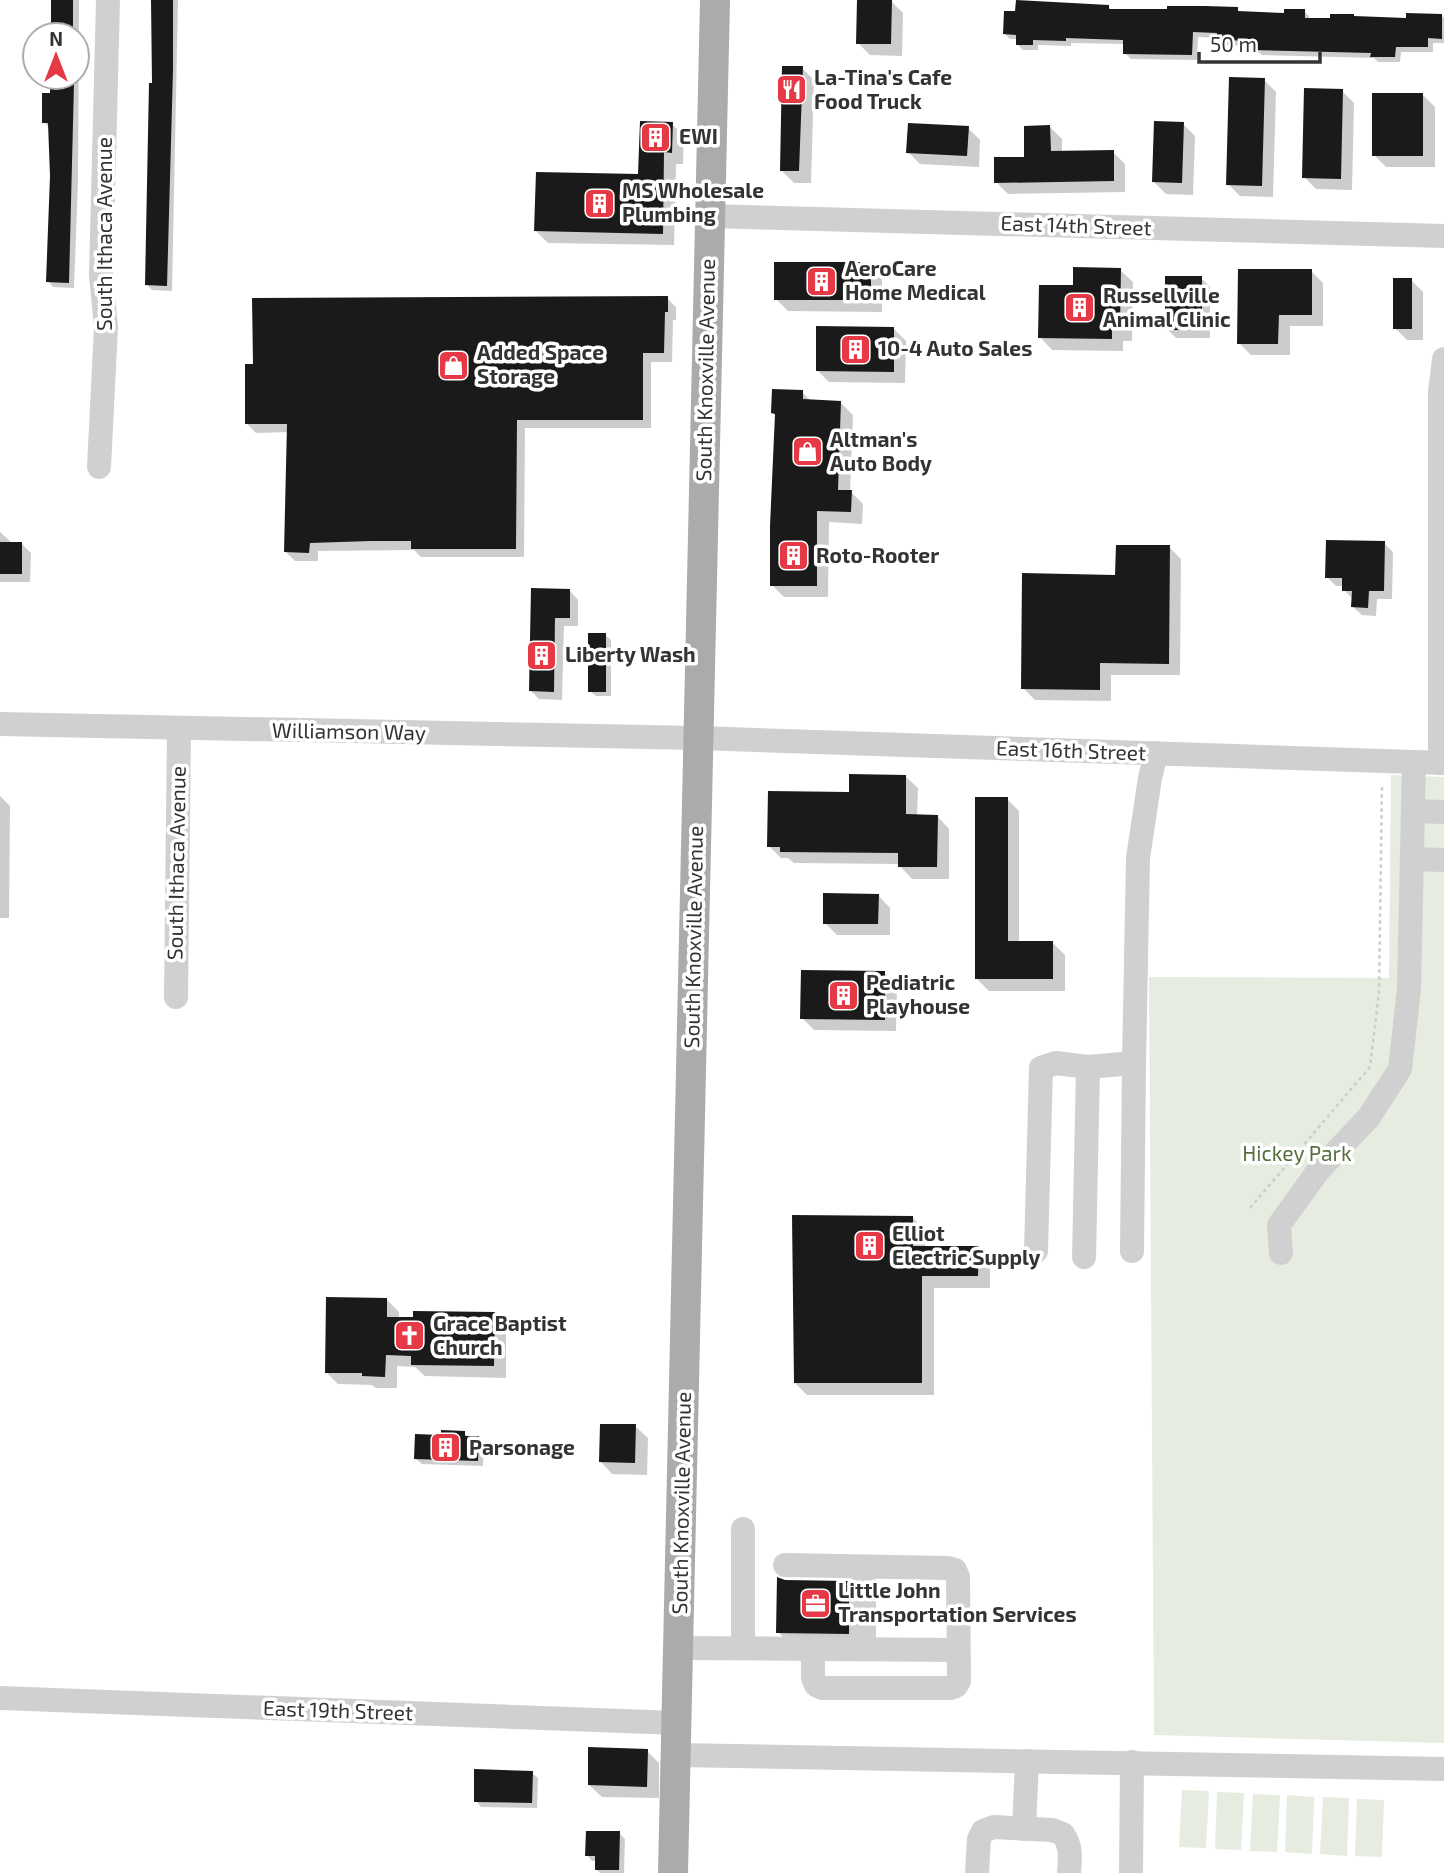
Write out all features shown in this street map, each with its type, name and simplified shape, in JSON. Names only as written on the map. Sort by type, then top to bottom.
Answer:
[{"type":"main road","name":"South Knoxville Avenue","points":[[673,1873],[715,0]]},
{"type":"street","name":"South Ithaca Avenue","points":[[99,467],[106,327],[101,275],[108,0]]},
{"type":"street","name":"East 14th Street","points":[[709,216],[1444,236]]},
{"type":"street","points":[[1442,763],[1440,392],[1444,359]]},
{"type":"street","name":"Williamson Way","points":[[0,724],[698,738]]},
{"type":"street","name":"South Ithaca Avenue","points":[[176,997],[179,729]]},
{"type":"street","name":"East 16th Street","points":[[698,738],[1442,763]]},
{"type":"street","points":[[1132,1251],[1138,858],[1156,753]]},
{"type":"street","points":[[1281,1253],[1279,1225],[1318,1171],[1369,1117],[1400,1069],[1409,989],[1414,762]]},
{"type":"street","points":[[1413,811],[1444,812]]},
{"type":"street","points":[[1412,859],[1444,860]]},
{"type":"street","points":[[1036,1251],[1041,1068],[1056,1063],[1088,1067],[1134,1063]]},
{"type":"street","points":[[1084,1257],[1088,1067]]},
{"type":"street","points":[[743,1528],[743,1648]]},
{"type":"street","points":[[785,1565],[947,1568],[955,1570],[958,1577],[959,1681],[956,1686],[822,1688],[816,1685],[813,1678],[813,1648]]},
{"type":"street","points":[[864,1567],[864,1649]]},
{"type":"street","points":[[678,1648],[958,1650]]},
{"type":"street","name":"East 19th Street","points":[[0,1698],[677,1723]]},
{"type":"street","points":[[676,1755],[1444,1769]]},
{"type":"street","points":[[1024,1829],[1027,1761]]},
{"type":"street","points":[[1131,1873],[1132,1762]]},
{"type":"street","points":[[977,1873],[979,1839],[983,1831],[994,1827],[1052,1830],[1063,1834],[1070,1850],[1069,1873]]},
{"type":"path","points":[[1250,1208],[1370,1067],[1379,992],[1382,784]]},
{"type":"green space","name":"Hickey Park","points":[[1391,775],[1444,777],[1444,1743],[1154,1735],[1149,977],[1389,978]]},
{"type":"green space","points":[[1182,1790],[1209,1791],[1206,1848],[1179,1847]]},
{"type":"green space","points":[[1217,1792],[1244,1793],[1241,1850],[1215,1849]]},
{"type":"green space","points":[[1253,1794],[1280,1795],[1277,1852],[1250,1851]]},
{"type":"green space","points":[[1287,1795],[1314,1797],[1312,1854],[1285,1852]]},
{"type":"green space","points":[[1323,1797],[1349,1798],[1347,1856],[1320,1854]]},
{"type":"green space","points":[[1357,1799],[1384,1800],[1382,1857],[1355,1856]]},
{"type":"building","points":[[51,0],[73,0],[73,21],[51,21]]},
{"type":"building","points":[[151,0],[173,0],[167,286],[145,285],[149,83],[152,83]]},
{"type":"building","points":[[857,0],[892,0],[891,44],[856,44]]},
{"type":"building","points":[[1016,0],[1109,5],[1109,9],[1205,6],[1284,13],[1284,9],[1305,9],[1305,18],[1330,18],[1330,14],[1406,18],[1406,13],[1442,14],[1442,39],[1428,38],[1428,47],[1396,47],[1395,57],[1370,57],[1371,53],[1254,50],[1255,41],[1217,40],[1217,33],[1193,32],[1192,55],[1123,54],[1123,40],[1066,38],[1066,41],[1033,40],[1033,45],[1016,45],[1016,35],[1003,34],[1004,11],[1015,11]]},
{"type":"building","points":[[782,66],[803,66],[799,171],[780,171]]},
{"type":"building","points":[[1229,77],[1265,78],[1262,186],[1226,185]]},
{"type":"building","points":[[1304,88],[1343,89],[1341,179],[1302,178]]},
{"type":"building","points":[[74,91],[69,283],[46,282],[50,176],[48,123],[42,123],[42,93]]},
{"type":"building","points":[[1372,93],[1423,93],[1423,156],[1372,156]]},
{"type":"building","name":"MS Wholesale Plumbing","points":[[640,121],[673,122],[672,153],[664,152],[663,234],[534,231],[536,172],[638,174]]},
{"type":"building","points":[[1154,121],[1184,122],[1182,183],[1152,182]]},
{"type":"building","points":[[908,123],[969,126],[967,156],[906,153]]},
{"type":"building","points":[[1050,125],[1051,151],[1114,150],[1114,181],[994,183],[994,157],[1024,157],[1024,126]]},
{"type":"building","name":"AeroCare Home Medical","points":[[774,262],[871,262],[871,300],[774,300]]},
{"type":"building","name":"Russellville Animal Clinic","points":[[1073,267],[1121,268],[1120,330],[1112,330],[1112,339],[1038,338],[1039,285],[1073,285]]},
{"type":"building","points":[[1238,269],[1312,269],[1312,315],[1279,315],[1278,344],[1237,344]]},
{"type":"building","points":[[1165,276],[1202,276],[1202,330],[1165,330]]},
{"type":"building","points":[[1393,278],[1412,278],[1412,329],[1393,329]]},
{"type":"building","points":[[668,296],[664,353],[643,353],[643,420],[517,420],[516,549],[411,549],[411,541],[371,541],[310,543],[309,553],[284,552],[287,424],[245,424],[245,364],[253,364],[252,298]]},
{"type":"building","name":"10-4 Auto Sales","points":[[816,326],[894,327],[894,372],[816,371]]},
{"type":"building","name":"Altman's Auto Body","points":[[772,389],[803,390],[803,399],[841,401],[838,490],[852,490],[851,512],[817,511],[817,586],[770,586],[775,414],[771,413]]},
{"type":"building","points":[[1326,540],[1385,541],[1384,591],[1369,591],[1368,608],[1351,607],[1352,591],[1342,591],[1342,578],[1325,578]]},
{"type":"building","points":[[0,542],[22,542],[22,574],[0,574]]},
{"type":"building","points":[[1116,545],[1170,545],[1169,664],[1100,663],[1100,690],[1021,689],[1022,573],[1115,575]]},
{"type":"building","name":"Liberty Wash","points":[[531,588],[570,589],[570,618],[555,618],[554,692],[529,691]]},
{"type":"building","points":[[588,633],[606,633],[606,692],[588,692]]},
{"type":"building","points":[[849,774],[906,775],[906,814],[938,815],[937,867],[898,867],[898,853],[780,852],[780,847],[767,847],[768,791],[849,792]]},
{"type":"building","points":[[975,797],[1008,797],[1008,941],[1053,941],[1053,979],[975,979]]},
{"type":"building","points":[[823,893],[879,894],[878,924],[823,924]]},
{"type":"building","name":"Pediatric Playhouse","points":[[801,970],[885,971],[885,1020],[800,1019]]},
{"type":"building","points":[[792,1215],[913,1216],[913,1246],[979,1246],[978,1276],[922,1276],[922,1383],[794,1383]]},
{"type":"building","name":"Grace Baptist Church","points":[[326,1297],[387,1298],[387,1317],[413,1317],[413,1311],[495,1312],[494,1366],[411,1365],[411,1356],[386,1355],[385,1377],[362,1376],[362,1373],[325,1373]]},
{"type":"building","points":[[600,1424],[636,1424],[635,1463],[599,1462]]},
{"type":"building","name":"Parsonage","points":[[441,1430],[465,1431],[465,1436],[479,1436],[478,1461],[414,1459],[415,1434],[441,1435]]},
{"type":"building","name":"Little John Transportation Services","points":[[777,1577],[785,1580],[849,1581],[849,1634],[776,1633]]},
{"type":"building","points":[[588,1747],[648,1749],[647,1787],[588,1785]]},
{"type":"building","points":[[474,1769],[533,1771],[532,1803],[474,1802]]},
{"type":"building","points":[[586,1831],[620,1831],[619,1870],[595,1870],[595,1856],[585,1856]]},
{"type":"place","name":"La-Tina's Cafe Food Truck","points":[[791,90]]},
{"type":"place","name":"EWI","points":[[656,137]]},
{"type":"place","name":"MS Wholesale Plumbing","points":[[599,203]]},
{"type":"place","name":"AeroCare Home Medical","points":[[822,281]]},
{"type":"place","name":"Russellville Animal Clinic","points":[[1080,308]]},
{"type":"place","name":"10-4 Auto Sales","points":[[855,349]]},
{"type":"place","name":"Added Space Storage","points":[[454,365]]},
{"type":"place","name":"Altman's Auto Body","points":[[807,452]]},
{"type":"place","name":"Roto-Rooter","points":[[793,556]]},
{"type":"place","name":"Liberty Wash","points":[[542,655]]},
{"type":"place","name":"Pediatric Playhouse","points":[[843,995]]},
{"type":"place","name":"Elliot Electric Supply","points":[[869,1246]]},
{"type":"place","name":"Grace Baptist Church","points":[[410,1336]]},
{"type":"place","name":"Parsonage","points":[[446,1448]]},
{"type":"place","name":"Little John Transportation Services","points":[[815,1603]]}]
